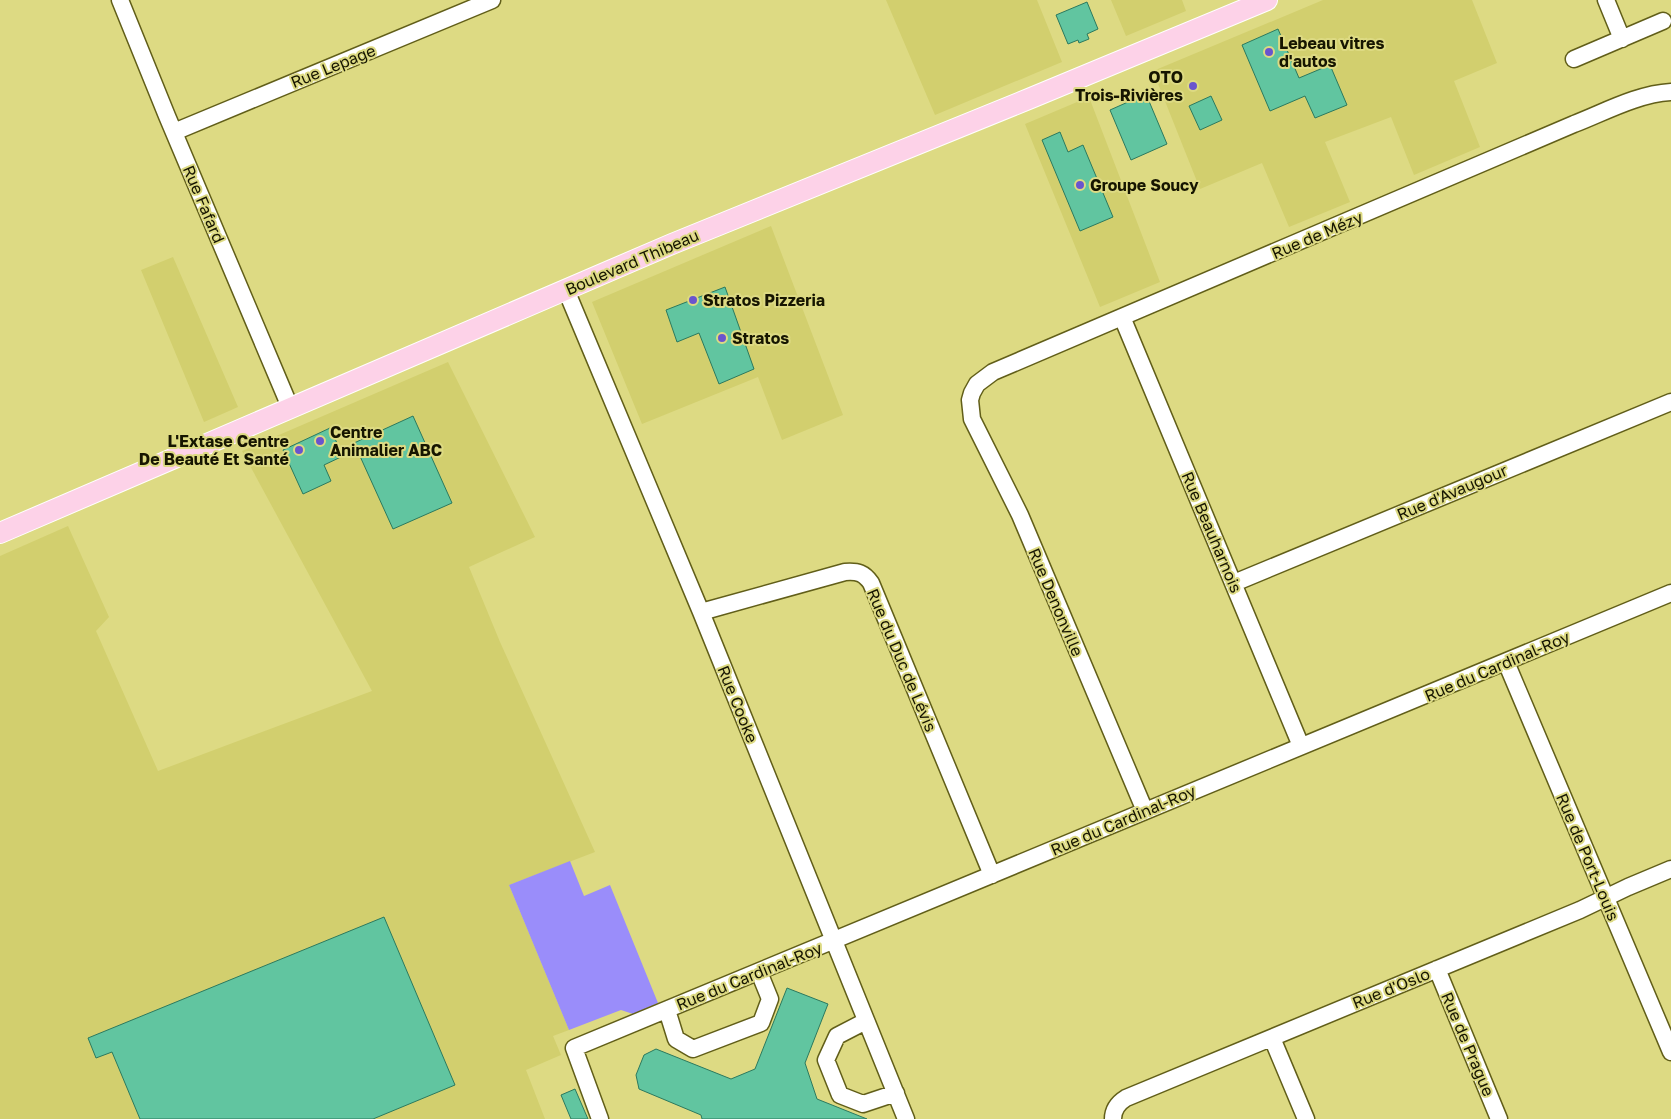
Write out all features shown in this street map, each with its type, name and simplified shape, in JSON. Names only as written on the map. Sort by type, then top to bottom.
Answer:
[{"type":"main road","name":"Boulevard Thibeau","points":[[0,533],[672,244],[1267,0]]},
{"type":"street","name":"Rue Fafard","points":[[120,0],[290,407]]},
{"type":"street","name":"Rue Lepage","points":[[174,132],[492,0]]},
{"type":"street","points":[[1606,0],[1622,39]]},
{"type":"street","points":[[1574,59],[1663,21]]},
{"type":"street","name":"Rue de Mézy","points":[[972,393],[977,384],[993,372],[1602,113],[1643,97],[1671,92]]},
{"type":"street","name":"Rue Cooke","points":[[566,290],[701,612],[906,1119]]},
{"type":"street","name":"Rue Beauharnois","points":[[1122,317],[1301,746]]},
{"type":"street","name":"Rue Denonville","points":[[972,393],[970,400],[972,419],[1020,515],[1145,811]]},
{"type":"street","name":"Rue d'Avaugour","points":[[1234,583],[1671,402]]},
{"type":"street","name":"Rue du Duc de Lévis","points":[[701,612],[845,572],[860,572],[866,576],[871,583],[992,875]]},
{"type":"street","name":"Rue du Cardinal-Roy","points":[[600,1119],[574,1048],[1671,593]]},
{"type":"street","name":"Rue de Port-Louis","points":[[1506,662],[1671,1052]]},
{"type":"street","name":"Rue d'Oslo","points":[[1114,1115],[1121,1101],[1126,1098],[1580,910],[1671,869]]},
{"type":"street","name":"Rue de Prague","points":[[1437,969],[1500,1119]]},
{"type":"street","points":[[666,1010],[676,1039],[693,1049],[761,1023],[770,999],[759,972]]},
{"type":"street","points":[[866,1022],[837,1036],[826,1060],[840,1095],[863,1104],[896,1093]]},
{"type":"street","points":[[1272,1038],[1306,1119]]},
{"type":"shaded area","points":[[886,0],[1037,0],[1062,62],[935,115]]},
{"type":"shaded area","points":[[1111,0],[1182,0],[1186,11],[1126,36]]},
{"type":"shaded area","points":[[1323,0],[1472,0],[1497,63],[1454,81],[1480,147],[1414,175],[1391,117],[1325,142],[1350,202],[1289,227],[1262,163],[1200,189],[1153,71]]},
{"type":"shaded area","points":[[1089,97],[1160,282],[1100,307],[1025,124]]},
{"type":"shaded area","points":[[771,226],[843,415],[782,440],[758,377],[642,424],[592,302]]},
{"type":"shaded area","points":[[173,257],[238,407],[204,422],[141,270]]},
{"type":"shaded area","points":[[448,362],[535,537],[469,567],[500,642],[595,852],[509,885],[569,1030],[553,1036],[561,1055],[526,1070],[545,1119],[0,1119],[0,556],[68,526],[109,617],[96,631],[158,771],[372,691],[242,451]]},
{"type":"shaded area","points":[[570,861],[584,896],[610,885],[658,1003],[633,1014],[621,1010],[569,1030],[509,885]]},
{"type":"building","points":[[1087,2],[1098,29],[1087,34],[1089,39],[1079,43],[1078,40],[1068,44],[1056,15]]},
{"type":"building","points":[[1278,29],[1299,78],[1330,65],[1347,105],[1315,118],[1305,96],[1270,111],[1242,45]]},
{"type":"building","points":[[1146,94],[1167,144],[1131,160],[1110,110]]},
{"type":"building","points":[[1211,96],[1222,120],[1200,130],[1189,106]]},
{"type":"building","name":"Groupe Soucy","points":[[1060,132],[1068,152],[1083,145],[1113,217],[1080,231],[1042,140]]},
{"type":"building","name":"Stratos","points":[[725,287],[754,369],[719,384],[699,333],[677,342],[666,310]]},
{"type":"building","points":[[413,416],[452,503],[393,529],[354,443]]},
{"type":"building","points":[[330,428],[343,456],[324,465],[331,481],[303,494],[283,450]]},
{"type":"building","points":[[384,917],[455,1085],[373,1119],[140,1119],[112,1052],[96,1058],[88,1038]]},
{"type":"building","points":[[787,988],[828,1004],[805,1063],[817,1099],[867,1119],[702,1119],[701,1115],[639,1089],[636,1075],[644,1055],[656,1049],[731,1079],[755,1069]]},
{"type":"building","points":[[575,1089],[588,1119],[571,1119],[561,1095]]},
{"type":"place","name":"Lebeau vitres d'autos","points":[[1269,52]]},
{"type":"place","name":"OTO Trois-Rivières","points":[[1193,86]]},
{"type":"place","name":"Groupe Soucy","points":[[1080,185]]},
{"type":"place","name":"Stratos Pizzeria","points":[[693,300]]},
{"type":"place","name":"Stratos","points":[[722,338]]},
{"type":"place","name":"Centre Animalier ABC","points":[[320,441]]},
{"type":"place","name":"L'Extase Centre De Beauté Et Santé","points":[[299,450]]}]
